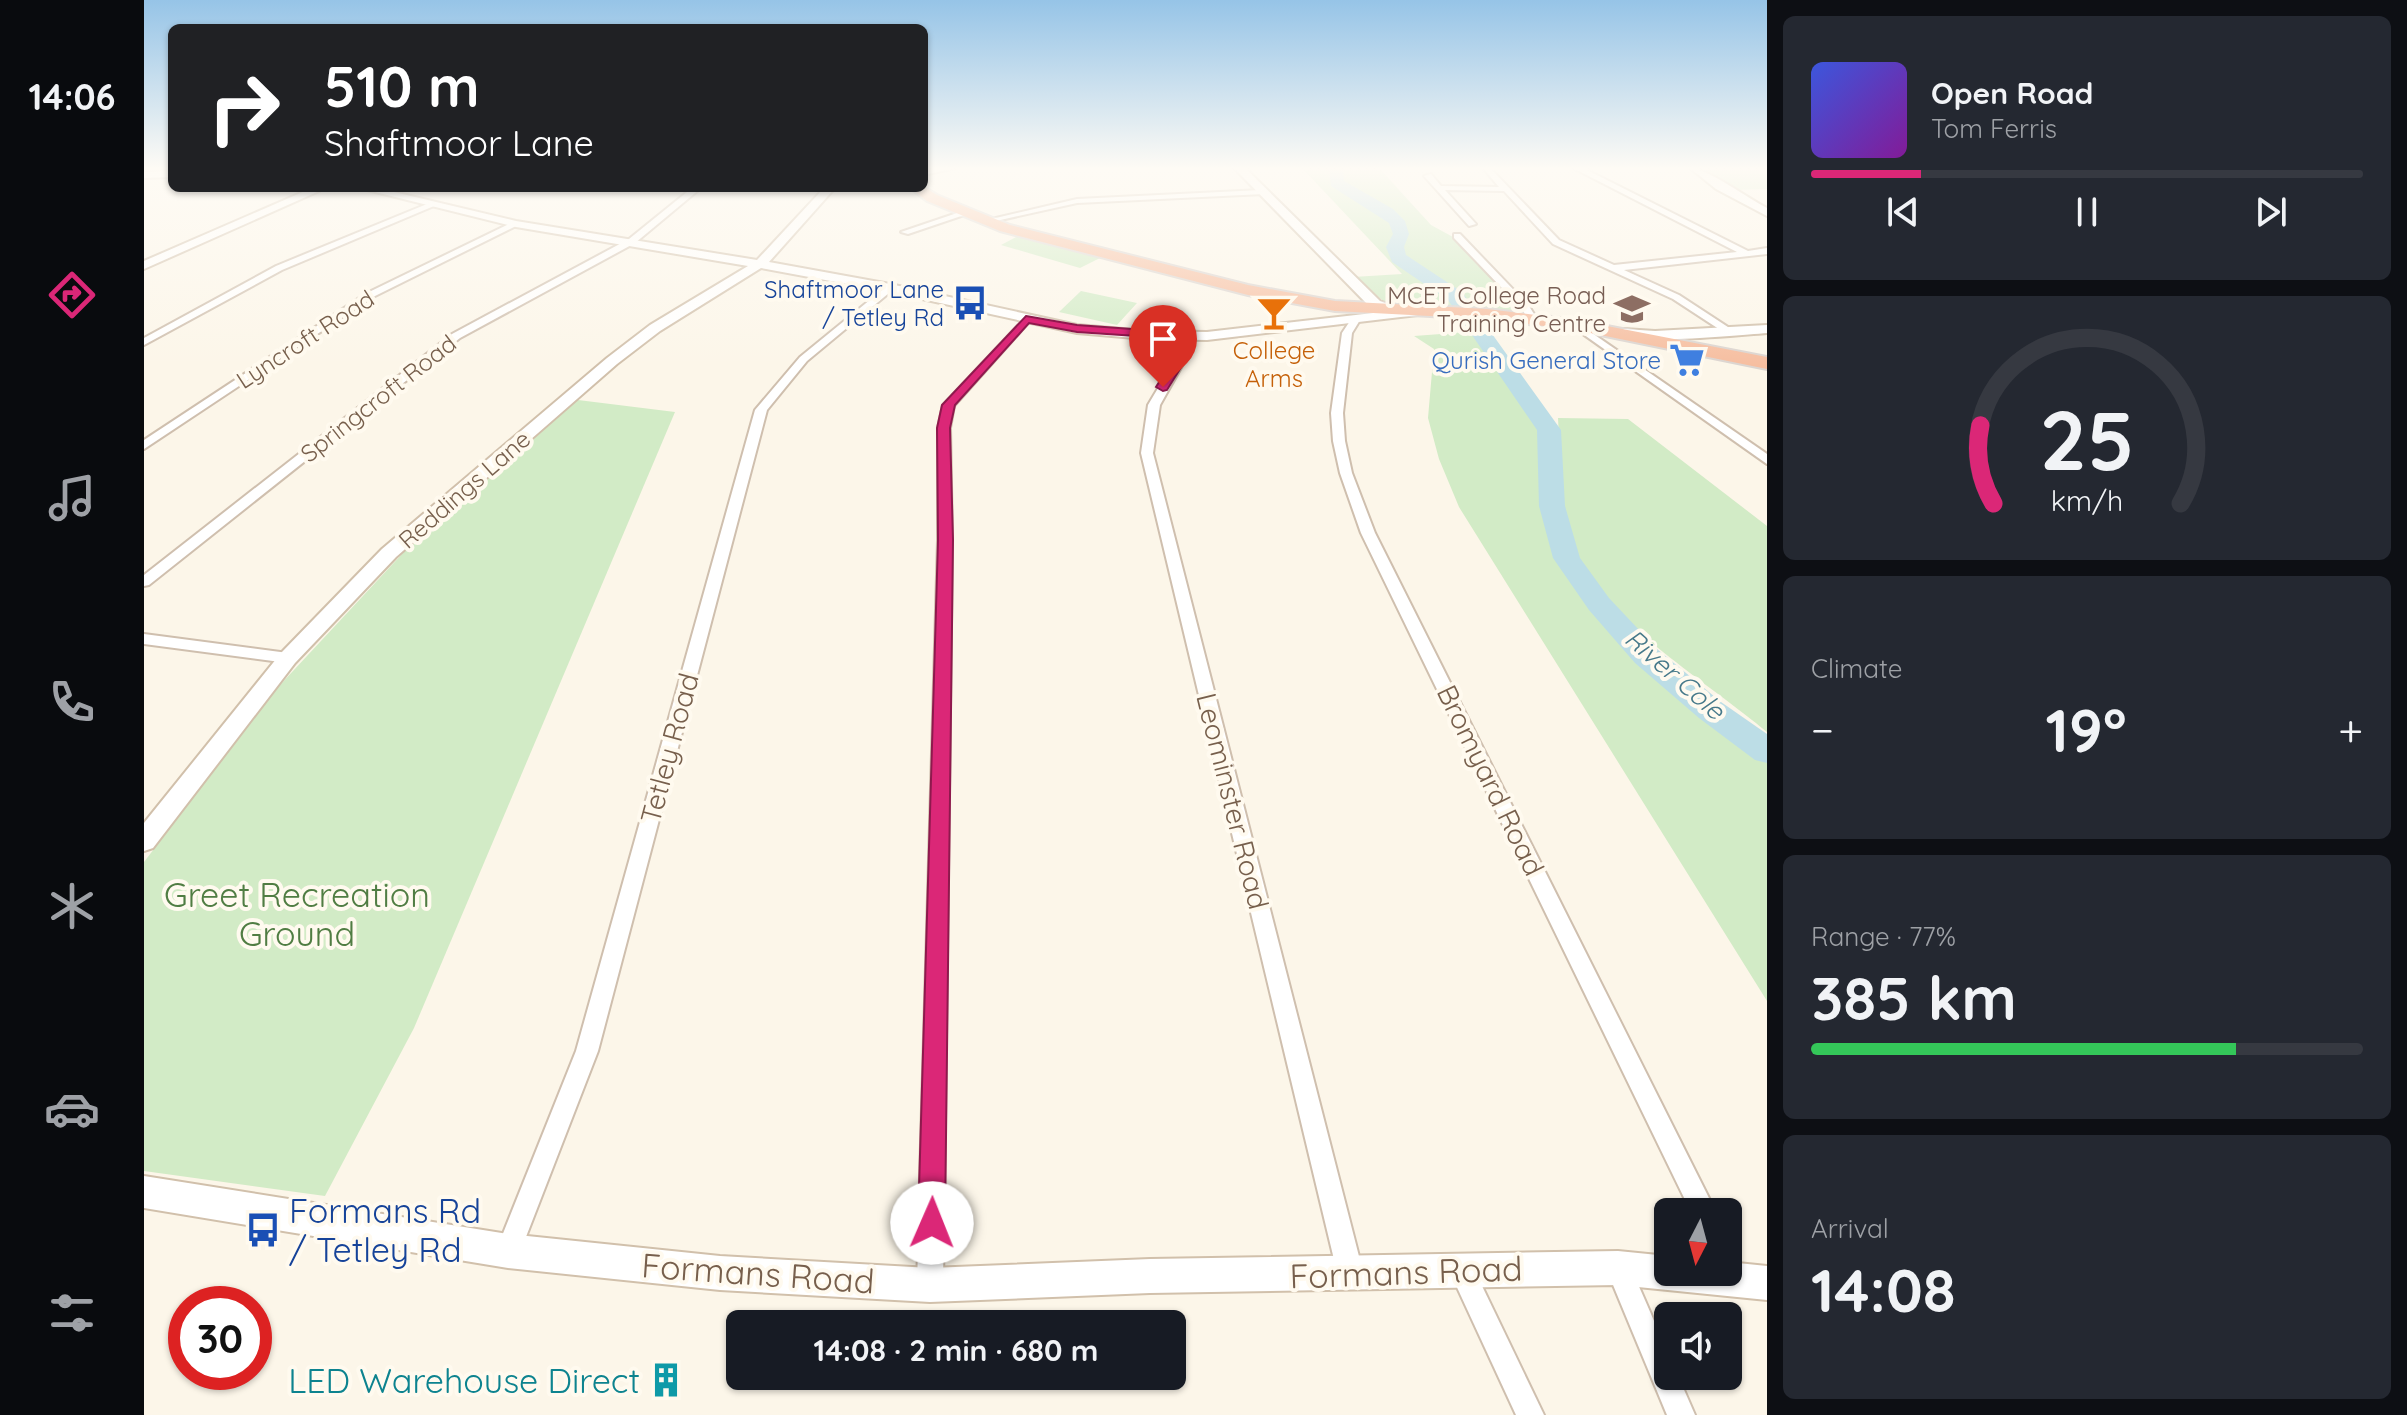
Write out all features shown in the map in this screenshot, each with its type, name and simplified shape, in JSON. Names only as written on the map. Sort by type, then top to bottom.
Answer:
[{"type":"highway","points":[[1034,234],[1180,274],[1335,306],[1532,319],[1624,333],[1767,363]]},
{"type":"street","points":[[144,265],[215,234]]},
{"type":"street","points":[[144,342],[279,268],[362,234]]},
{"type":"street","name":"Lyncroft Road","points":[[144,445],[370,295],[495,234]]},
{"type":"street","points":[[584,234],[890,288],[1077,329],[1187,336],[1321,324],[1351,326],[1421,311]]},
{"type":"street","name":"Springcroft Road","points":[[144,582],[456,336],[641,234]]},
{"type":"street","name":"Reddings Lane","points":[[144,841],[288,658],[389,553],[612,361],[655,328],[758,266],[790,234]]},
{"type":"street","points":[[1304,234],[1375,304],[1387,309]]},
{"type":"street","points":[[1549,234],[1556,242],[1676,297],[1729,331]]},
{"type":"street","points":[[1708,234],[1746,253]]},
{"type":"street","points":[[1457,236],[1526,308],[1532,319]]},
{"type":"street","points":[[1614,268],[1767,251]]},
{"type":"street","name":"Tetley Road","points":[[508,1251],[587,1051],[761,410],[774,390],[827,339],[890,288]]},
{"type":"street","points":[[1293,327],[1324,319],[1335,306]]},
{"type":"street","points":[[930,1285],[945,556],[944,428],[949,405],[1026,320]]},
{"type":"street","points":[[1576,325],[1767,460]]},
{"type":"street","name":"Bromyard Road","points":[[1351,326],[1337,413],[1339,441],[1346,473],[1368,533],[1697,1198]]},
{"type":"street","points":[[1624,333],[1655,335],[1767,329]]},
{"type":"street","name":"Leominster Road","points":[[1187,336],[1187,348],[1154,405],[1147,453],[1350,1272]]},
{"type":"street","points":[[144,639],[288,658]]},
{"type":"street","name":"Formans Road","points":[[144,1192],[508,1251],[720,1273],[930,1285],[1460,1269],[1618,1268],[1744,1274]]},
{"type":"street","points":[[1618,1268],[1681,1415]]},
{"type":"street","points":[[1460,1269],[1530,1415]]},
{"type":"green space","points":[[1364,234],[1448,234],[1524,311],[1386,303],[1353,277],[1402,274]]},
{"type":"green space","points":[[1018,236],[1100,258],[1080,268],[1001,245]]},
{"type":"green space","points":[[1081,291],[1137,303],[1117,325],[1059,312]]},
{"type":"green space","points":[[1481,331],[1549,430],[1552,506],[1567,558],[1599,604],[1646,656],[1710,710],[1767,751],[1767,1001],[1459,507],[1439,459],[1428,418],[1434,349],[1414,336]]},
{"type":"green space","name":"Greet Recreation Ground","points":[[578,400],[675,412],[414,1028],[325,1196],[144,1171],[144,862],[279,686],[403,553]]},
{"type":"green space","points":[[1558,418],[1628,419],[1767,526],[1767,732],[1636,629],[1612,606],[1576,558],[1567,528],[1562,490]]},
{"type":"waterway","name":"River Cole","points":[[1401,234],[1395,247],[1398,258],[1455,296],[1549,430],[1552,506],[1567,558],[1599,604],[1646,656],[1710,710],[1767,751]]},
{"type":"place","name":"Shaftmoor Lane / Tetley Rd","points":[[970,303]]},
{"type":"place","name":"MCET College Road Training Centre","points":[[1632,309]]},
{"type":"place","name":"College Arms","points":[[1274,313]]},
{"type":"place","name":"Qurish General Store","points":[[1687,360]]},
{"type":"place","name":"Formans Rd / Tetley Rd","points":[[263,1230]]},
{"type":"place","name":"LED Warehouse Direct","points":[[666,1380]]},
{"type":"route","points":[[932,1223],[945,540],[944,428],[949,405],[1026,320],[1077,329],[1187,336],[1187,348],[1163,387]]}]
